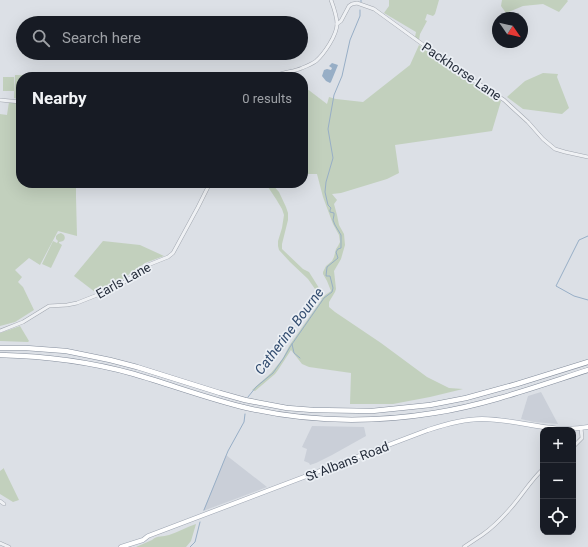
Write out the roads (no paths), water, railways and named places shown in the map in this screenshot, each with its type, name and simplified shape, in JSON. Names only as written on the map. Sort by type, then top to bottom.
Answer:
[{"type":"highway","points":[[0,348],[66,351],[137,366],[245,400],[287,408],[319,410],[372,411],[430,405],[481,394],[588,362]]},
{"type":"highway","points":[[0,355],[66,360],[109,368],[135,374],[198,395],[246,408],[314,419],[402,417],[434,413],[518,392],[588,370]]},
{"type":"main road","name":"St Albans Road","points":[[121,547],[143,540],[148,536],[452,422],[468,419],[483,419],[501,420],[553,429],[588,427]]},
{"type":"street","points":[[288,72],[300,69],[315,61],[333,39],[337,24],[331,0]]},
{"type":"street","name":"Packhorse Lane","points":[[337,24],[341,21],[349,6],[357,3],[374,9],[439,58],[504,100],[555,149],[588,157]]},
{"type":"street","points":[[0,100],[16,102]]},
{"type":"street","name":"Earls Lane","points":[[0,331],[23,322],[49,306],[77,303],[115,288],[148,265],[168,257],[173,253],[208,188]]},
{"type":"street","points":[[576,444],[582,438],[581,428]]},
{"type":"street","points":[[464,547],[482,535],[497,522],[540,473]]},
{"type":"street","points":[[0,501],[4,504]]},
{"type":"street","points":[[0,543],[9,547]]},
{"type":"water","points":[[332,63],[338,65],[330,83],[322,76],[324,70],[331,70],[332,68],[329,66]]},
{"type":"waterway","name":"Catherine Bourne","points":[[248,397],[256,387],[273,373],[324,298],[332,292],[333,288],[330,276],[326,276],[327,267],[338,258],[336,252],[341,248],[341,235],[333,220],[334,213],[330,212],[331,208],[328,205],[325,192],[326,182],[333,158],[328,129],[334,95],[342,76],[350,40],[360,16],[360,10]]},
{"type":"waterway","points":[[588,236],[579,240],[556,286],[574,296],[588,300]]},
{"type":"waterway","points":[[292,344],[294,353],[300,358]]},
{"type":"waterway","name":"Catherine Bourne","points":[[204,510],[228,451],[244,422],[245,414]]},
{"type":"waterway","name":"Catherine Bourne","points":[[190,547],[195,542],[200,522]]}]
